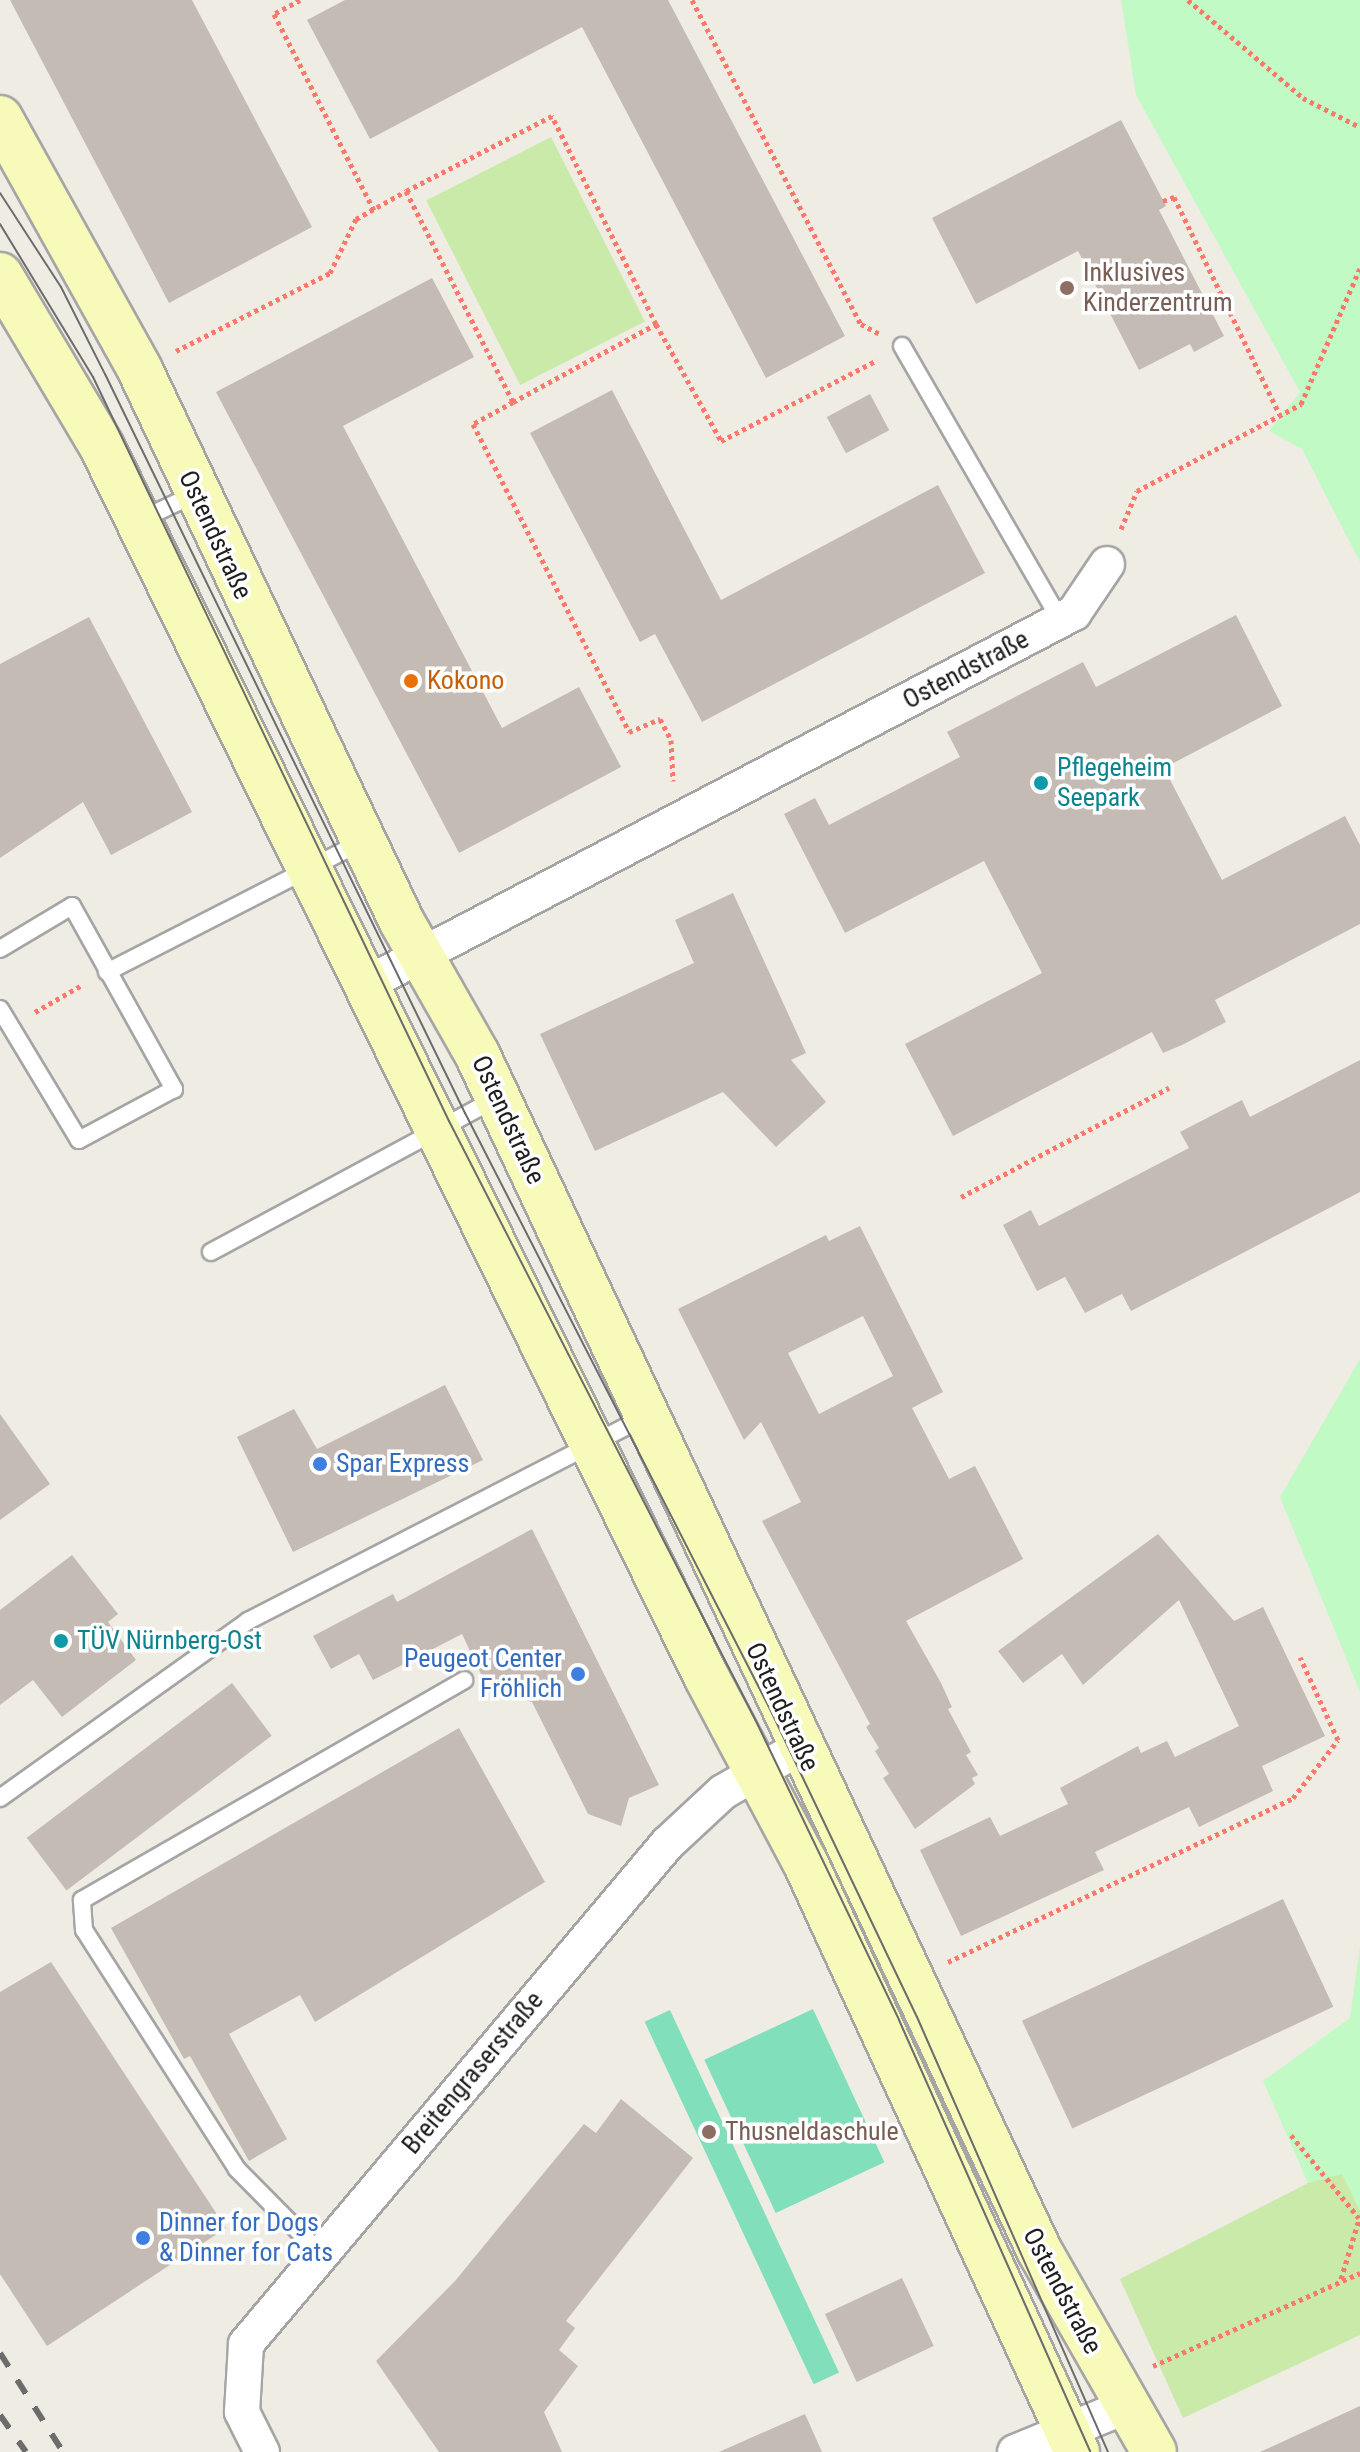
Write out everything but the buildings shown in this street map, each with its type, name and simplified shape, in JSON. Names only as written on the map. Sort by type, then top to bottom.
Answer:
[{"type":"main road","name":"Ostendstraße","points":[[7,147],[140,370],[195,494],[363,841],[498,1097],[645,1417],[1039,2250],[1154,2452]]},
{"type":"main road","name":"Ostendstraße","points":[[0,275],[78,402],[139,521],[592,1445],[755,1771],[805,1862],[1072,2441]]},
{"type":"street","name":"Ostendstraße","points":[[368,983],[1074,613],[1107,564]]},
{"type":"street","name":"Breitengraserstraße","points":[[262,2452],[242,2412],[246,2344],[629,1886],[699,1811],[755,1771],[801,1747]]},
{"type":"street","points":[[1015,2452],[1072,2441],[1127,2406]]},
{"type":"lane","points":[[902,346],[1060,620]]},
{"type":"lane","points":[[139,521],[195,494]]},
{"type":"lane","points":[[107,972],[310,865],[363,841]]},
{"type":"lane","points":[[0,949],[72,906],[174,1089],[79,1140],[0,1009]]},
{"type":"lane","points":[[211,1252],[437,1127],[498,1097]]},
{"type":"lane","points":[[0,1798],[248,1621],[645,1417]]},
{"type":"lane","points":[[322,2255],[237,2169],[84,1930],[82,1900],[464,1680]]},
{"type":"path","points":[[300,0],[274,14],[374,210]]},
{"type":"path","points":[[692,0],[861,324],[902,346]]},
{"type":"path","points":[[1188,0],[1303,98],[1360,127]]},
{"type":"path","points":[[140,370],[330,273],[356,219],[552,116],[656,324],[721,441],[902,346]]},
{"type":"path","points":[[406,191],[513,402]]},
{"type":"path","points":[[1163,201],[1174,197],[1280,415]]},
{"type":"path","points":[[1107,564],[1137,491],[1301,404],[1360,268]]},
{"type":"path","points":[[656,324],[473,424],[629,732],[660,719],[671,740],[676,822]]},
{"type":"path","points":[[10,1026],[107,972]]},
{"type":"path","points":[[961,1197],[1169,1088]]},
{"type":"path","points":[[912,1981],[1293,1798],[1338,1740],[1300,1657]]},
{"type":"path","points":[[1291,2135],[1359,2217],[1341,2280]]},
{"type":"path","points":[[1150,2368],[1360,2273]]},
{"type":"green space","points":[[1121,0],[1360,0],[1360,562],[1302,449],[1269,431],[1300,392],[1136,95]]},
{"type":"green space","points":[[551,137],[645,321],[520,385],[426,201]]},
{"type":"green space","points":[[1360,1359],[1360,1692],[1280,1497]]},
{"type":"green space","points":[[1360,1947],[1360,2210],[1342,2174],[1308,2183],[1263,2081],[1350,2018]]},
{"type":"green space","points":[[813,2009],[884,2162],[776,2213],[704,2060]]},
{"type":"green space","points":[[670,2010],[839,2373],[814,2384],[645,2022]]},
{"type":"green space","points":[[1342,2173],[1360,2210],[1360,2335],[1183,2418],[1120,2279],[1308,2183]]},
{"type":"tram line","points":[[0,193],[61,287],[465,1113],[770,1709],[917,2017],[1108,2452]]},
{"type":"tram line","points":[[0,224],[93,377],[449,1121],[755,1719],[899,2020],[1090,2452]]},
{"type":"railway","points":[[0,2353],[63,2452]]},
{"type":"railway","points":[[0,2415],[26,2452]]},
{"type":"place","name":"Inklusives Kinderzentrum","points":[[1067,288]]},
{"type":"place","name":"Kokono","points":[[411,681]]},
{"type":"place","name":"Pflegeheim Seepark","points":[[1041,783]]},
{"type":"place","name":"Spar Express","points":[[320,1464]]},
{"type":"place","name":"TÜV Nürnberg-Ost","points":[[61,1641]]},
{"type":"place","name":"Peugeot Center Fröhlich","points":[[578,1674]]},
{"type":"place","name":"Thusneldaschule","points":[[709,2132]]},
{"type":"place","name":"Dinner for Dogs & Dinner for Cats","points":[[143,2238]]}]
